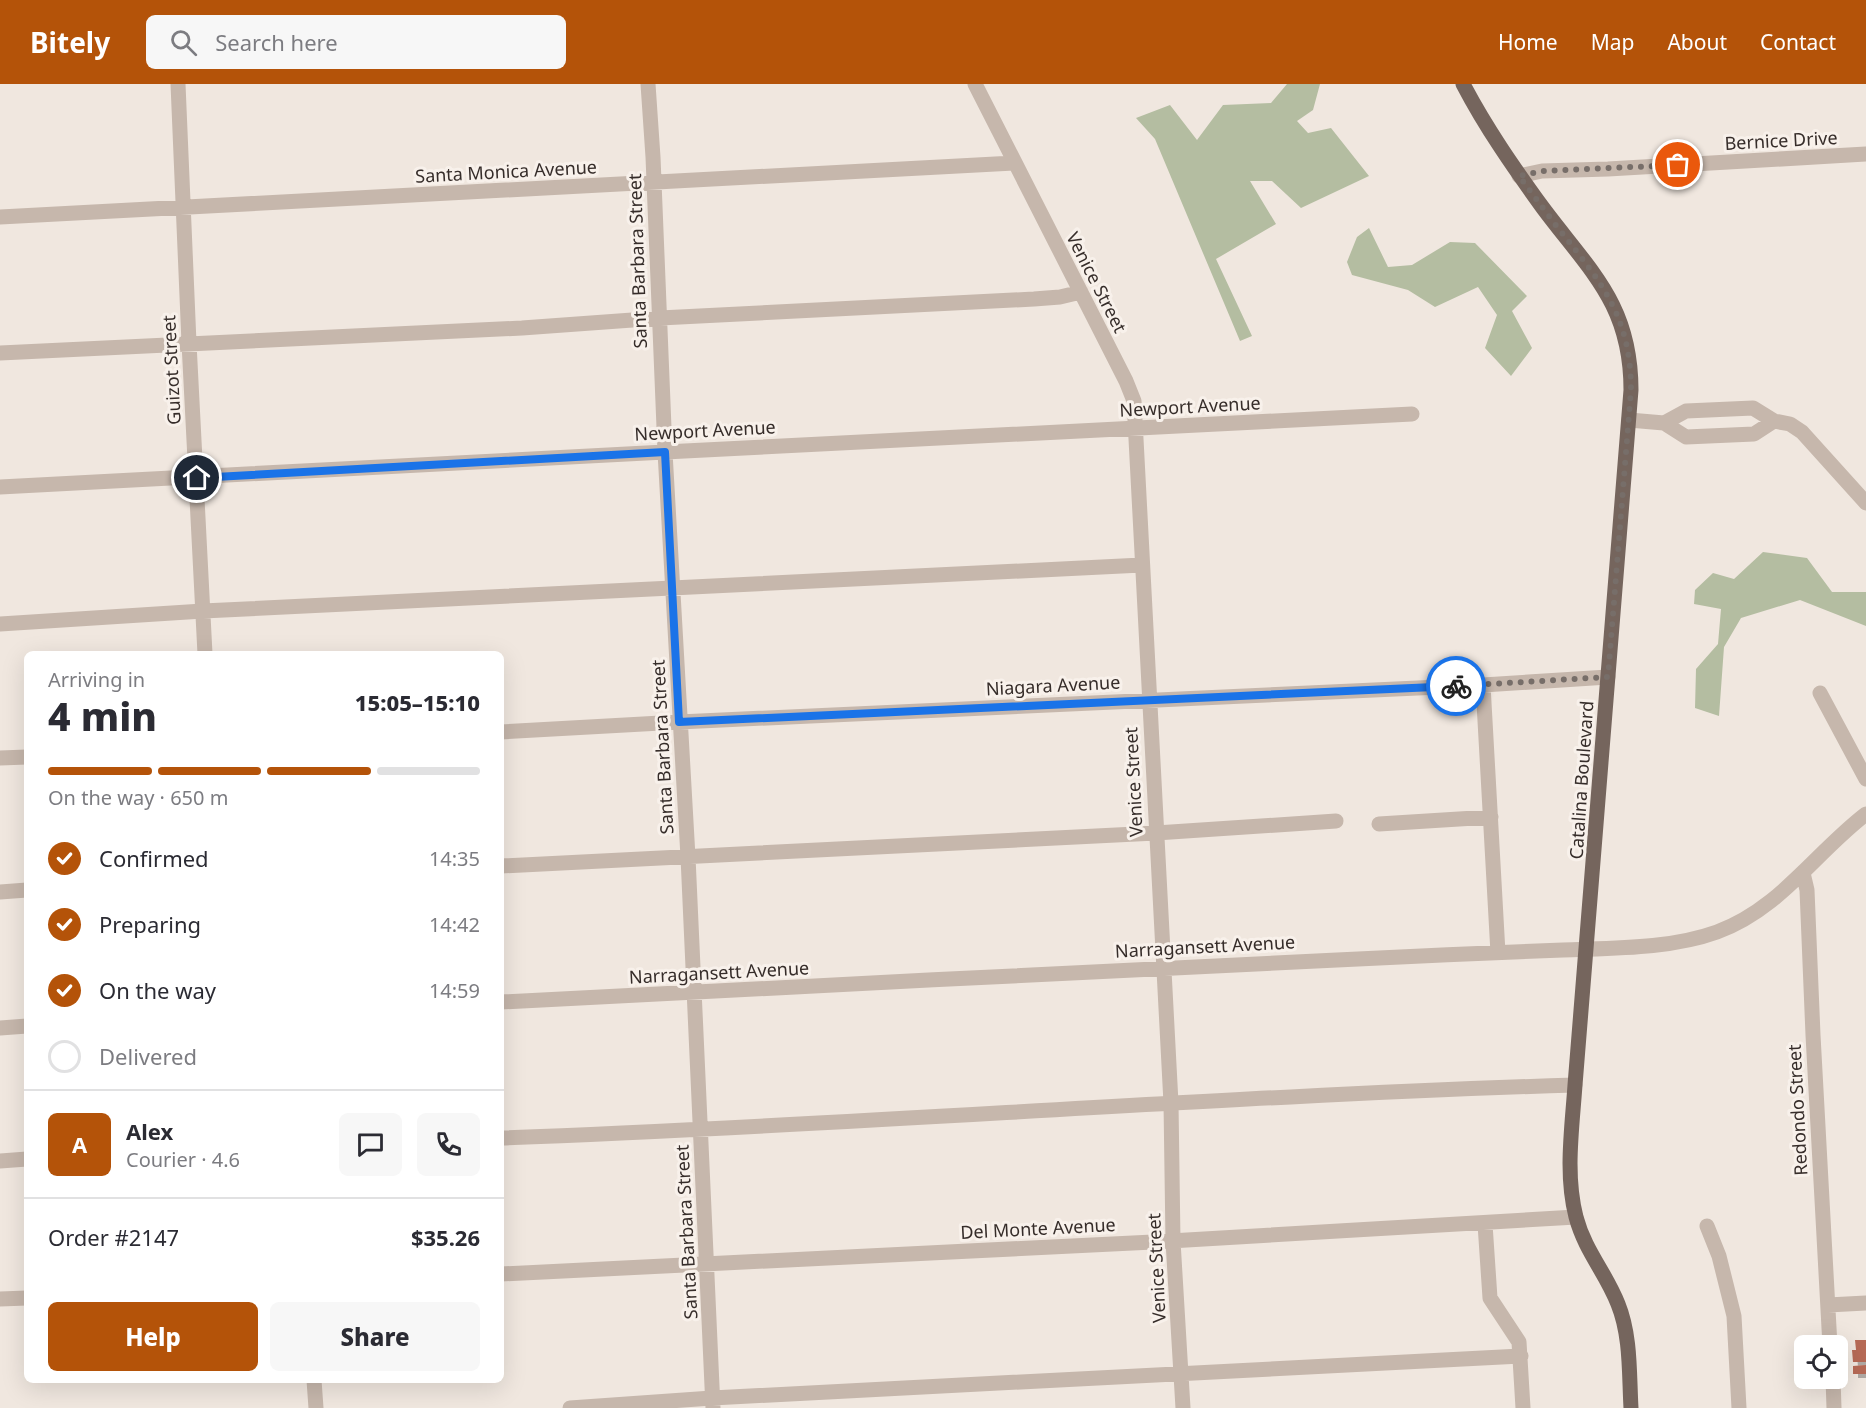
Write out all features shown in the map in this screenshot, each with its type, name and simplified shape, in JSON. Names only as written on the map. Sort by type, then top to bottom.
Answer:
[{"type":"main road","name":"Catalina Boulevard","points":[[1462,84],[1519,176],[1605,288],[1616,309],[1629,358],[1631,390],[1629,420],[1570,1169],[1576,1217],[1586,1246],[1614,1294],[1621,1313],[1628,1348],[1631,1408]]},
{"type":"street","name":"Guizot Street","points":[[178,84],[205,651]]},
{"type":"street","name":"Santa Barbara Street","points":[[648,84],[701,1130],[712,1403]]},
{"type":"street","name":"Venice Street","points":[[975,84],[1134,401],[1162,967],[1171,1103],[1173,1241],[1183,1408]]},
{"type":"street","name":"Bernice Drive","points":[[1519,176],[1542,171],[1620,169],[1866,154]]},
{"type":"street","name":"Santa Monica Avenue","points":[[0,217],[1014,163]]},
{"type":"street","points":[[0,353],[522,328],[660,318],[1034,299],[1060,297],[1081,292]]},
{"type":"street","points":[[1629,420],[1664,423],[1686,411],[1753,408],[1774,421],[1790,424],[1802,432],[1866,503]]},
{"type":"street","name":"Newport Avenue","points":[[0,488],[1412,414]]},
{"type":"street","points":[[1664,423],[1686,437],[1754,434],[1774,421]]},
{"type":"street","points":[[0,624],[203,611],[1142,565]]},
{"type":"street","name":"Niagara Avenue","points":[[504,732],[1608,677]]},
{"type":"street","points":[[1483,685],[1498,953]]},
{"type":"street","points":[[1820,693],[1866,778]]},
{"type":"street","points":[[0,758],[24,757]]},
{"type":"street","name":"Narragansett Avenue","points":[[504,1002],[1672,943],[1714,933],[1758,911],[1780,895],[1840,834],[1866,814]]},
{"type":"street","points":[[1379,824],[1491,817]]},
{"type":"street","points":[[504,866],[1336,821]]},
{"type":"street","name":"Redondo Street","points":[[1803,873],[1807,890],[1829,1335]]},
{"type":"street","points":[[0,892],[24,890]]},
{"type":"street","points":[[0,1028],[24,1026]]},
{"type":"street","points":[[504,1138],[701,1130],[1319,1095],[1575,1085]]},
{"type":"street","points":[[0,1161],[24,1159]]},
{"type":"street","name":"Del Monte Avenue","points":[[504,1274],[1173,1241],[1576,1217]]},
{"type":"street","points":[[1485,1224],[1490,1298],[1517,1339],[1521,1356],[1523,1408]]},
{"type":"street","points":[[1707,1226],[1719,1256],[1734,1316],[1739,1408]]},
{"type":"street","points":[[0,1299],[24,1298]]},
{"type":"street","points":[[1828,1305],[1866,1303]]},
{"type":"street","points":[[570,1408],[712,1403],[1521,1356]]},
{"type":"street","points":[[314,1383],[316,1408]]},
{"type":"street","points":[[1833,1389],[1834,1408]]},
{"type":"green space","points":[[1287,84],[1320,84],[1313,110],[1297,121],[1308,133],[1331,128],[1369,176],[1301,208],[1272,181],[1250,181],[1276,224],[1216,259],[1252,336],[1240,341],[1155,139],[1136,118],[1170,105],[1197,140],[1223,105],[1271,103]]},
{"type":"green space","points":[[1369,228],[1388,267],[1412,265],[1450,242],[1475,243],[1527,296],[1512,311],[1532,348],[1511,376],[1485,348],[1497,315],[1478,287],[1435,307],[1408,290],[1352,275],[1347,262],[1357,237]]},
{"type":"green space","points":[[1763,552],[1807,558],[1832,592],[1866,592],[1866,626],[1800,600],[1741,618],[1724,647],[1719,716],[1695,708],[1696,669],[1718,644],[1721,609],[1694,604],[1695,590],[1713,573],[1734,579]]},
{"type":"building","points":[[1855,1340],[1866,1340],[1866,1362],[1853,1362],[1852,1350],[1856,1350]]},
{"type":"building","points":[[1866,1365],[1866,1374],[1853,1374],[1853,1366]]},
{"type":"way so far","points":[[1456,686],[1608,677],[1631,390],[1629,358],[1619,318],[1605,288],[1519,176],[1542,171],[1678,165]]},
{"type":"route","points":[[197,478],[665,452],[679,722],[1456,686]]}]
